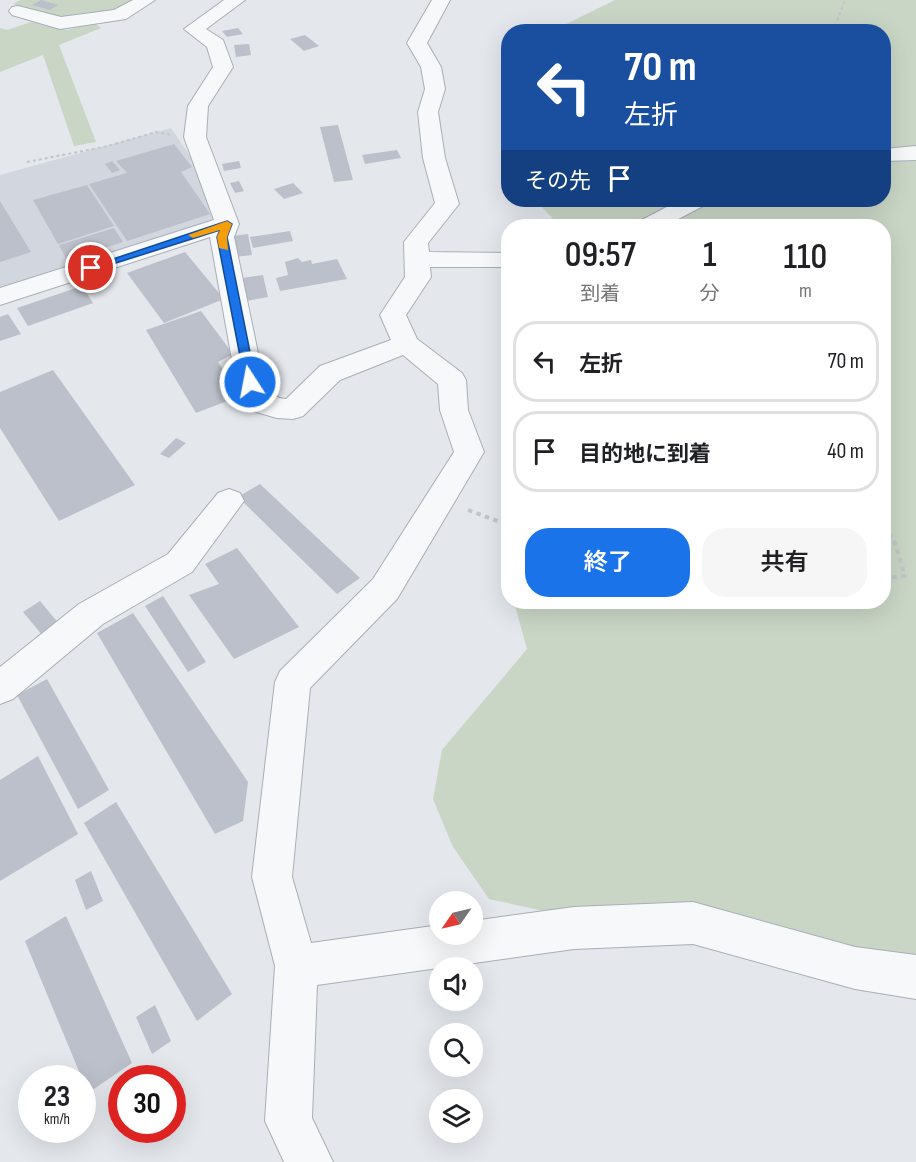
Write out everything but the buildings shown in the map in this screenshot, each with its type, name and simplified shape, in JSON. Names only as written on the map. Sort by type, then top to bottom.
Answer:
[{"type":"street","points":[[18,11],[60,23],[119,15],[146,0]]},
{"type":"street","points":[[236,0],[193,29],[216,44],[223,68],[198,106],[195,137],[227,224],[222,237],[250,382],[258,399],[270,408],[293,409],[330,373],[405,344]]},
{"type":"street","points":[[309,1162],[288,1121],[296,966],[272,877],[294,682],[385,589],[469,452],[454,410],[452,380],[405,344],[393,315],[418,277],[419,259],[416,242],[447,204],[434,158],[428,112],[435,89],[431,67],[417,44],[441,0]]},
{"type":"street","points":[[891,155],[916,153]]},
{"type":"street","points":[[661,219],[684,207]]},
{"type":"street","points":[[0,297],[227,224]]},
{"type":"street","points":[[419,259],[501,260]]},
{"type":"street","points":[[0,688],[92,614],[180,563],[229,501]]},
{"type":"street","points":[[296,966],[574,928],[693,923],[855,968],[916,977]]},
{"type":"path","points":[[836,24],[845,0]]},
{"type":"path","points":[[27,162],[108,146],[156,132],[182,138],[195,137]]},
{"type":"path","points":[[440,499],[501,522]]},
{"type":"path","points":[[891,537],[905,576],[891,577]]},
{"type":"shaded area","points":[[171,128],[202,174],[218,223],[0,291],[0,175]]},
{"type":"green space","points":[[20,0],[137,0],[115,12],[68,19],[13,4]]},
{"type":"green space","points":[[615,0],[916,0],[916,992],[489,899],[453,847],[433,799],[442,750],[527,649],[516,609],[891,609],[891,219],[553,219],[542,207],[891,207],[891,24],[566,24]]},
{"type":"green space","points":[[31,22],[67,30],[94,23],[101,28],[59,45],[96,142],[74,146],[43,55],[0,72],[0,28],[7,30]]},
{"type":"slow traffic","points":[[193,235],[227,224],[222,237],[224,248]]},
{"type":"route","points":[[91,268],[227,224],[222,237],[250,382]]}]
